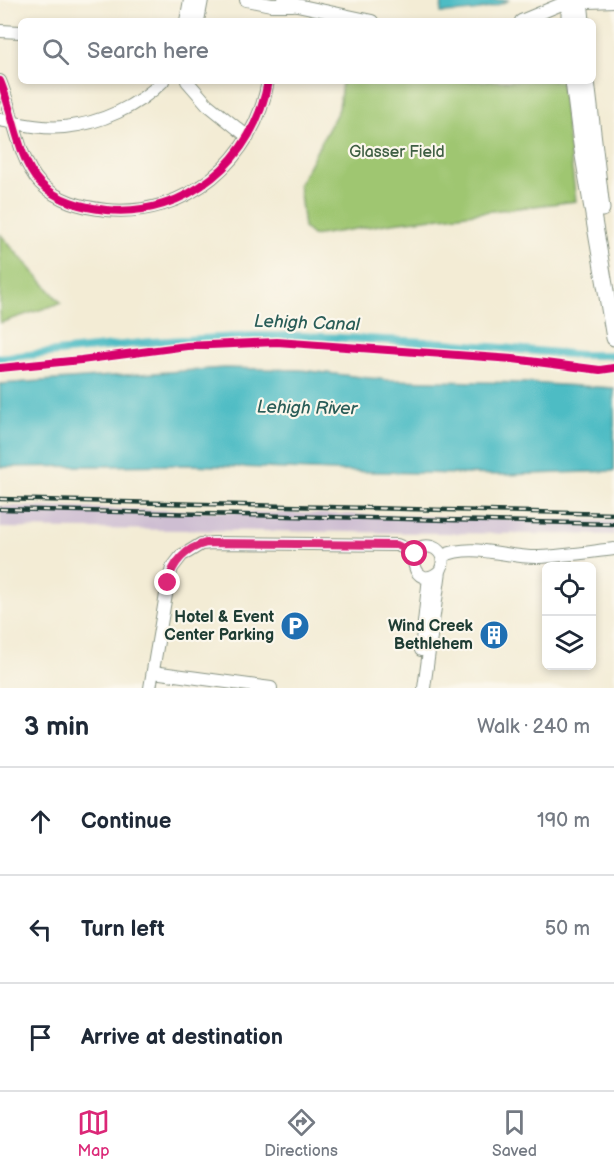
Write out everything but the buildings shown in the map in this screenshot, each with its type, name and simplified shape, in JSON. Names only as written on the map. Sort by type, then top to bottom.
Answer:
[{"type":"main road","points":[[570,18],[574,1]]},
{"type":"main road","points":[[574,1],[581,18]]},
{"type":"main road","points":[[573,84],[581,144],[614,280]]},
{"type":"main road","points":[[587,84],[597,208],[614,338]]},
{"type":"street","points":[[187,18],[190,0]]},
{"type":"street","points":[[199,18],[202,0]]},
{"type":"street","points":[[246,0],[271,5],[297,5]]},
{"type":"street","points":[[284,0],[358,18]]},
{"type":"street","points":[[528,18],[557,5],[574,1],[614,0]]},
{"type":"street","points":[[0,31],[18,32]]},
{"type":"street","points":[[0,81],[27,164],[38,181],[50,192],[70,203],[113,211],[153,207],[191,193],[221,171],[248,137],[260,111],[267,84]]},
{"type":"street","points":[[0,120],[63,127],[86,123],[130,106],[159,84]]},
{"type":"street","points":[[190,84],[207,104],[248,137]]},
{"type":"street","points":[[150,688],[170,573],[182,555],[201,544],[397,545],[416,553]]},
{"type":"street","points":[[417,688],[434,574],[443,562],[437,550],[423,548],[416,553],[413,559],[415,568],[422,575],[434,574]]},
{"type":"street","points":[[442,556],[454,550],[468,549],[537,557],[614,549]]},
{"type":"street","points":[[424,688],[434,574]]},
{"type":"street","points":[[153,672],[271,688]]},
{"type":"shaded area","points":[[0,506],[614,521],[614,535],[0,528]]},
{"type":"green space","name":"Glasser Field","points":[[342,84],[561,84],[576,201],[392,223],[313,236],[304,228],[299,184],[339,109]]},
{"type":"green space","points":[[0,234],[61,303],[0,323]]},
{"type":"water","points":[[442,0],[509,0],[484,9],[441,13]]},
{"type":"water","name":"Lehigh River","points":[[224,368],[301,370],[387,380],[527,383],[614,388],[614,471],[505,475],[192,465],[0,467],[0,384]]},
{"type":"waterway","name":"Lehigh Canal","points":[[0,358],[152,342],[255,336],[445,343],[580,355],[614,355]]},
{"type":"railway","points":[[0,499],[614,514]]},
{"type":"railway","points":[[0,509],[614,524]]},
{"type":"cycle path","points":[[0,81],[26,162],[40,183],[54,194],[70,202],[106,210],[135,210],[163,204],[189,193],[212,178],[232,158],[248,135],[261,109],[267,84]]},
{"type":"cycle path","points":[[0,368],[187,346],[277,342],[513,359],[600,370],[614,368]]},
{"type":"place","name":"Hotel & Event Center Parking","points":[[295,626]]},
{"type":"place","name":"Wind Creek Bethlehem","points":[[494,635]]},
{"type":"route","points":[[168,583],[172,568],[182,555],[206,543],[397,545],[415,554]]}]
